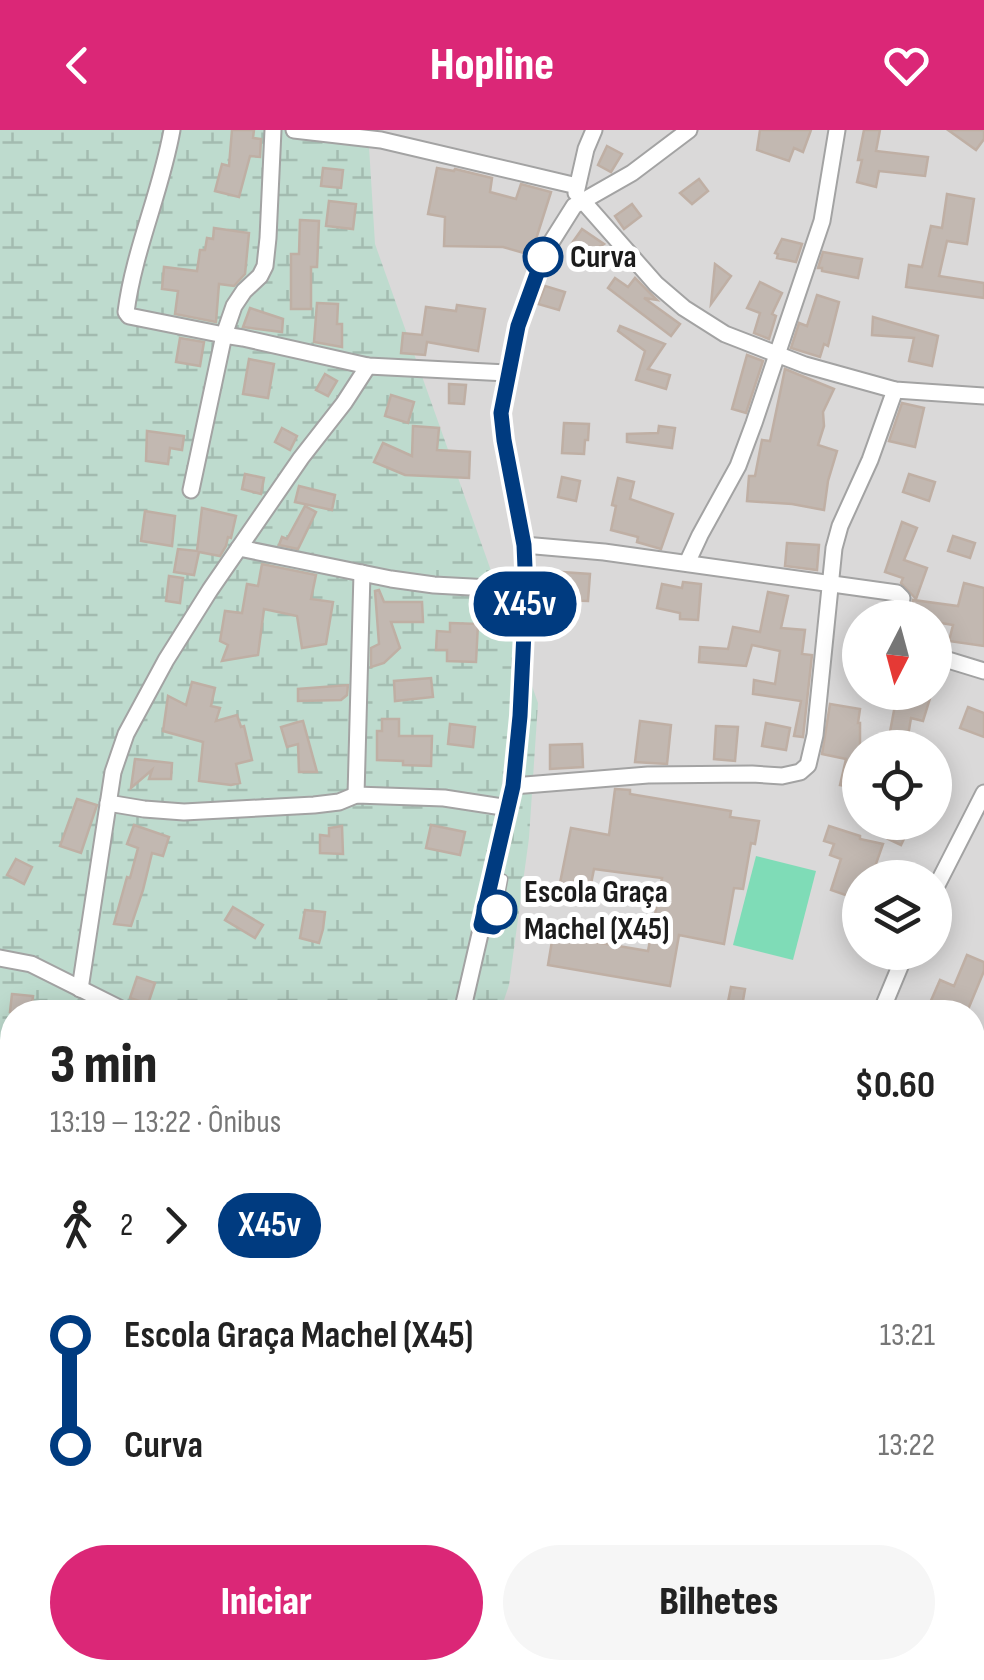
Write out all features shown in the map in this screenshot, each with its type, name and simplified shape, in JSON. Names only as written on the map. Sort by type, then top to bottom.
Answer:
[{"type":"street","points":[[172,130],[166,166],[137,260],[126,312],[129,316],[368,366],[507,372]]},
{"type":"street","points":[[190,490],[224,335],[234,306],[264,266],[273,130]]},
{"type":"street","points":[[294,130],[381,140],[578,197],[656,284],[724,334],[805,365],[895,390],[984,396]]},
{"type":"street","points":[[465,1000],[509,808],[520,716],[526,590],[524,545],[501,413],[507,372],[518,326],[545,252],[578,197],[586,150],[594,130]]},
{"type":"street","points":[[578,197],[632,173],[689,130]]},
{"type":"street","points":[[687,563],[738,466],[822,221],[838,130]]},
{"type":"street","points":[[80,989],[108,803],[126,734],[166,660],[239,548],[368,366]]},
{"type":"street","points":[[513,786],[648,775],[782,776],[800,772],[808,765],[815,735],[829,584],[840,526],[870,460],[895,390]]},
{"type":"street","points":[[524,545],[604,552],[896,593],[902,600]]},
{"type":"street","points":[[239,548],[434,585],[526,590]]},
{"type":"street","points":[[356,794],[362,573]]},
{"type":"street","points":[[952,661],[984,670]]},
{"type":"street","points":[[950,860],[984,793]]},
{"type":"street","points":[[108,803],[184,812],[314,806],[356,794],[444,798],[509,808]]},
{"type":"street","points":[[0,958],[31,964],[96,1000]]},
{"type":"street","points":[[886,1000],[898,970]]},
{"type":"shaded area","points":[[0,130],[984,130],[984,1000],[0,1000]]},
{"type":"green space","points":[[0,130],[368,130],[375,244],[538,703],[529,838],[504,1000],[0,1000]]},
{"type":"green space","points":[[756,856],[816,871],[793,960],[733,945]]},
{"type":"building","points":[[232,130],[254,130],[253,138],[261,139],[260,157],[250,156],[239,197],[215,191],[222,164],[229,166]]},
{"type":"building","points":[[760,130],[811,130],[803,152],[794,148],[789,161],[757,150]]},
{"type":"building","points":[[864,130],[880,130],[876,151],[928,157],[925,176],[879,171],[876,187],[857,182]]},
{"type":"building","points":[[948,130],[984,130],[984,139],[976,150]]},
{"type":"building","points":[[607,146],[622,154],[611,172],[598,165]]},
{"type":"building","points":[[323,168],[343,170],[341,188],[321,186]]},
{"type":"building","points":[[437,168],[492,178],[490,192],[516,199],[521,184],[551,192],[531,255],[503,247],[444,246],[445,217],[428,214]]},
{"type":"building","points":[[699,179],[708,191],[692,204],[680,193]]},
{"type":"building","points":[[947,194],[974,199],[967,244],[947,241],[939,276],[984,283],[984,298],[906,287],[909,265],[922,267],[931,226],[942,228]]},
{"type":"building","points":[[329,201],[356,204],[353,229],[326,226]]},
{"type":"building","points":[[632,204],[641,216],[624,229],[615,216]]},
{"type":"building","points":[[300,220],[319,221],[317,267],[311,267],[311,309],[291,309],[291,254],[299,254]]},
{"type":"building","points":[[214,228],[249,233],[245,274],[234,286],[219,284],[216,322],[175,314],[178,291],[162,289],[164,267],[197,271],[200,250],[205,250],[207,238],[213,239]]},
{"type":"building","points":[[582,229],[604,244],[593,261],[570,246]]},
{"type":"building","points":[[782,239],[802,244],[796,262],[777,258],[775,253]]},
{"type":"building","points":[[823,252],[862,259],[858,278],[822,271],[818,268]]},
{"type":"building","points":[[715,264],[731,276],[711,304]]},
{"type":"building","points":[[615,278],[628,287],[635,278],[657,300],[644,298],[680,324],[671,336],[608,288]]},
{"type":"building","points":[[760,282],[782,293],[772,314],[776,316],[769,339],[754,333],[760,313],[747,308]]},
{"type":"building","points":[[545,286],[565,292],[559,310],[538,304]]},
{"type":"building","points":[[817,295],[839,302],[828,346],[824,344],[820,357],[791,348],[799,323],[807,326]]},
{"type":"building","points":[[317,303],[338,304],[342,347],[314,342]]},
{"type":"building","points":[[457,305],[485,309],[478,351],[427,342],[425,355],[401,353],[403,333],[422,335],[426,307],[456,311]]},
{"type":"building","points":[[250,308],[283,319],[282,332],[243,327]]},
{"type":"building","points":[[873,317],[938,336],[932,366],[909,361],[914,338],[872,335]]},
{"type":"building","points":[[620,326],[665,344],[648,369],[670,375],[666,389],[636,380],[645,351],[618,331]]},
{"type":"building","points":[[180,338],[204,342],[200,366],[176,362]]},
{"type":"building","points":[[747,355],[763,361],[746,413],[732,409]]},
{"type":"building","points":[[249,359],[274,364],[268,398],[243,394]]},
{"type":"building","points":[[785,369],[834,389],[823,412],[824,426],[818,445],[837,451],[824,510],[747,501],[749,476],[755,476],[762,440],[770,441]]},
{"type":"building","points":[[325,374],[337,381],[328,396],[316,390]]},
{"type":"building","points":[[449,384],[466,385],[464,404],[449,403]]},
{"type":"building","points":[[391,395],[414,402],[408,423],[385,416]]},
{"type":"building","points":[[902,403],[924,408],[915,447],[889,441]]},
{"type":"building","points":[[564,423],[589,424],[584,454],[562,453]]},
{"type":"building","points":[[413,426],[439,428],[437,450],[470,452],[469,478],[405,475],[374,462],[383,443],[412,456]]},
{"type":"building","points":[[659,426],[675,428],[672,448],[627,442],[627,434],[658,433]]},
{"type":"building","points":[[282,428],[297,436],[290,450],[275,442]]},
{"type":"building","points":[[147,431],[184,436],[182,450],[170,448],[168,464],[146,461]]},
{"type":"building","points":[[245,474],[264,478],[261,494],[242,489]]},
{"type":"building","points":[[909,474],[935,482],[929,501],[903,492]]},
{"type":"building","points":[[562,477],[580,481],[576,501],[558,497]]},
{"type":"building","points":[[618,478],[634,482],[630,499],[673,514],[661,549],[637,542],[638,537],[611,530]]},
{"type":"building","points":[[299,486],[335,495],[332,510],[295,502]]},
{"type":"building","points":[[305,506],[316,512],[298,549],[279,545],[282,537],[287,539]]},
{"type":"building","points":[[202,508],[236,516],[231,538],[228,537],[220,556],[199,552],[194,575],[174,572],[178,549],[197,551]]},
{"type":"building","points":[[145,511],[175,516],[172,546],[141,541]]},
{"type":"building","points":[[902,522],[917,528],[904,560],[927,568],[916,599],[901,583],[903,578],[885,572]]},
{"type":"building","points":[[953,536],[975,543],[970,558],[948,551]]},
{"type":"building","points":[[787,543],[819,545],[817,570],[785,566]]},
{"type":"building","points":[[262,564],[316,575],[311,599],[333,602],[326,644],[302,648],[297,616],[264,609],[258,655],[222,661],[228,645],[220,641],[225,611],[242,613],[247,584],[258,586]]},
{"type":"building","points":[[562,572],[590,574],[588,601],[560,600]]},
{"type":"building","points":[[169,576],[183,578],[180,603],[166,601]]},
{"type":"building","points":[[683,582],[701,584],[698,620],[680,619],[680,613],[657,608],[662,584],[682,588]]},
{"type":"building","points":[[964,583],[984,588],[984,646],[952,641],[952,605],[958,606]]},
{"type":"building","points":[[379,590],[384,602],[422,602],[423,622],[391,622],[400,648],[384,663],[371,667],[371,648],[379,644],[375,591]]},
{"type":"building","points":[[768,592],[788,596],[781,628],[805,630],[802,654],[812,655],[803,737],[794,736],[801,701],[753,694],[754,680],[775,684],[780,651],[752,645],[746,666],[699,662],[700,647],[728,649],[733,627],[760,632]]},
{"type":"building","points":[[491,599],[508,600],[507,614],[490,613]]},
{"type":"building","points":[[450,623],[478,624],[476,662],[447,661],[447,650],[436,650],[437,631],[450,632]]},
{"type":"building","points":[[431,678],[433,697],[395,701],[394,681]]},
{"type":"building","points":[[192,682],[215,688],[211,706],[220,708],[216,721],[237,715],[241,727],[244,726],[252,760],[236,764],[240,783],[199,781],[203,742],[163,731],[168,696],[186,705]]},
{"type":"building","points":[[348,685],[347,695],[341,700],[298,701],[298,689]]},
{"type":"building","points":[[830,704],[842,706],[842,710],[860,710],[860,730],[842,730],[842,758],[822,754]]},
{"type":"building","points":[[968,707],[984,713],[984,737],[960,728]]},
{"type":"building","points":[[894,710],[926,710],[923,721],[911,718],[909,730],[890,730]]},
{"type":"building","points":[[382,719],[399,719],[399,736],[432,736],[431,766],[377,760],[377,731],[382,731]]},
{"type":"building","points":[[303,721],[317,772],[299,772],[298,744],[287,747],[281,727]]},
{"type":"building","points":[[640,721],[671,725],[667,764],[635,762]]},
{"type":"building","points":[[766,723],[790,728],[786,750],[762,746]]},
{"type":"building","points":[[450,724],[475,727],[473,747],[448,744]]},
{"type":"building","points":[[716,726],[738,727],[735,761],[714,759]]},
{"type":"building","points":[[582,744],[583,767],[550,769],[550,745]]},
{"type":"building","points":[[135,759],[172,763],[171,779],[149,779],[152,770],[131,788]]},
{"type":"building","points":[[615,789],[731,811],[730,817],[759,821],[743,889],[734,888],[724,944],[679,935],[670,986],[548,965],[553,935],[648,951],[662,878],[594,869],[589,894],[559,888],[571,828],[609,835]]},
{"type":"building","points":[[77,799],[97,805],[81,853],[60,846]]},
{"type":"building","points":[[134,825],[169,837],[163,856],[152,853],[131,926],[114,924],[138,848],[127,844]]},
{"type":"building","points":[[431,825],[465,832],[460,855],[426,848]]},
{"type":"building","points":[[342,826],[343,854],[320,853],[320,835],[329,836],[329,828]]},
{"type":"building","points":[[829,826],[842,830],[842,840],[883,844],[877,860],[842,860],[842,894],[831,890],[841,859],[830,855],[834,844],[824,841]]},
{"type":"building","points":[[16,859],[32,867],[24,884],[7,875]]},
{"type":"building","points":[[233,907],[263,925],[255,938],[225,920]]},
{"type":"building","points":[[305,910],[325,912],[319,943],[300,938]]},
{"type":"building","points":[[967,955],[984,962],[972,1000],[931,1000],[940,980],[954,986]]},
{"type":"building","points":[[137,977],[155,983],[149,1000],[130,998]]},
{"type":"building","points":[[731,987],[745,989],[743,1000],[728,1000]]},
{"type":"building","points":[[12,994],[33,996],[32,1000],[11,1000]]},
{"type":"bus line","name":"X45v","points":[[497,910],[494,927],[481,925],[513,786],[526,590],[524,545],[501,413],[518,326],[543,257]]},
{"type":"place","name":"Curva","points":[[543,257]]},
{"type":"place","name":"Escola Graça Machel (X45)","points":[[497,910]]}]
